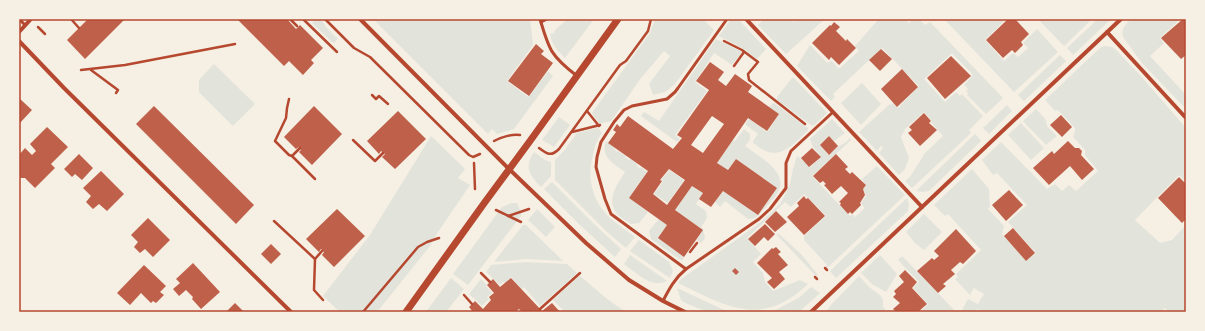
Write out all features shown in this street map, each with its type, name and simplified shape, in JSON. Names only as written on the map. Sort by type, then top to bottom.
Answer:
[{"type":"street","points":[[19,32],[31,19]]},
{"type":"street","points":[[360,19],[509,169],[599,255],[630,280],[663,301],[685,312]]},
{"type":"street","points":[[406,312],[618,19]]},
{"type":"street","points":[[746,19],[922,207]]},
{"type":"street","points":[[811,312],[1121,19]]},
{"type":"street","points":[[1107,32],[1186,118]]},
{"type":"street","points":[[19,41],[64,88],[291,312]]},
{"type":"lane","points":[[19,19],[25,25]]},
{"type":"lane","points":[[547,19],[541,20],[546,40],[553,54],[564,66],[578,76]]},
{"type":"lane","points":[[686,269],[614,217],[609,211],[596,167],[597,157],[601,142],[624,110],[632,106],[662,100],[671,96],[727,19]]},
{"type":"lane","points":[[663,301],[677,276],[759,220],[770,209],[786,188],[785,170],[789,156],[798,144],[833,112]]},
{"type":"path","points":[[71,19],[80,28]]},
{"type":"path","points":[[291,19],[297,26]]},
{"type":"path","points":[[303,19],[337,52]]},
{"type":"path","points":[[324,19],[354,48],[370,57],[469,155],[474,156],[481,154]]},
{"type":"path","points":[[538,147],[547,154],[554,153],[559,148],[620,65],[626,61],[648,31],[651,19]]},
{"type":"path","points":[[38,26],[45,34]]},
{"type":"path","points":[[715,36],[744,52],[758,62],[748,74],[749,80],[814,130]]},
{"type":"path","points":[[81,70],[125,64],[235,44]]},
{"type":"path","points":[[734,66],[744,52]]},
{"type":"path","points":[[90,69],[118,90],[116,93]]},
{"type":"path","points":[[372,95],[376,99],[379,96],[388,104]]},
{"type":"path","points":[[289,99],[286,118],[275,141],[314,179]]},
{"type":"path","points":[[587,110],[603,131]]},
{"type":"path","points":[[572,132],[614,122]]},
{"type":"path","points":[[495,141],[515,134],[522,136]]},
{"type":"path","points":[[353,140],[375,161],[383,153]]},
{"type":"path","points":[[292,156],[300,148]]},
{"type":"path","points":[[474,163],[475,189]]},
{"type":"path","points":[[507,216],[529,209]]},
{"type":"path","points":[[496,210],[521,222]]},
{"type":"path","points":[[274,221],[315,260]]},
{"type":"path","points":[[363,312],[418,247],[439,238]]},
{"type":"path","points":[[695,242],[700,245]]},
{"type":"path","points":[[322,251],[315,260],[314,290],[324,300]]},
{"type":"path","points":[[481,273],[490,282]]},
{"type":"path","points":[[540,309],[580,273]]},
{"type":"path","points":[[464,295],[472,304]]},
{"type":"shaded area","points":[[318,19],[321,19],[326,27],[338,39],[335,42],[333,43],[312,23]]},
{"type":"shaded area","points":[[373,19],[530,19],[533,45],[507,81],[528,97],[548,71],[553,76],[514,129],[497,134],[492,129],[488,134]]},
{"type":"shaded area","points":[[568,19],[594,19],[565,58],[554,45],[550,34],[554,33],[556,29]]},
{"type":"shaded area","points":[[655,19],[703,19],[714,30],[675,84],[665,92],[653,95],[649,84],[670,56],[664,51],[641,78],[611,121],[599,124],[592,113],[650,33]]},
{"type":"shaded area","points":[[731,19],[738,19],[766,49],[757,59],[742,48],[719,36]]},
{"type":"shaded area","points":[[764,19],[791,19],[794,22],[798,19],[825,19],[786,54],[758,25]]},
{"type":"shaded area","points":[[878,19],[905,19],[909,23],[913,19],[919,19],[925,25],[930,22],[1003,98],[986,114],[967,95],[968,93],[966,91],[968,89],[964,85],[973,75],[952,53],[924,79],[945,102],[956,92],[960,96],[962,94],[983,116],[969,130],[971,133],[912,188],[905,181],[910,177],[925,153],[943,136],[924,112],[905,129],[901,137],[909,158],[905,169],[899,175],[879,153],[883,148],[881,146],[877,151],[859,132],[890,104],[891,105],[893,103],[898,108],[919,86],[882,48],[833,94],[835,97],[831,101],[797,66],[810,45],[827,63],[832,61],[838,68],[840,68],[859,51],[855,46]]},
{"type":"shaded area","points":[[944,19],[1006,19],[985,40],[1004,61],[1013,53],[1018,57],[1028,48],[1023,43],[1037,29],[1058,52],[1014,92]]},
{"type":"shaded area","points":[[1038,19],[1092,19],[1064,46]]},
{"type":"shaded area","points":[[1098,19],[1111,19],[1073,55],[1067,48]]},
{"type":"shaded area","points":[[1131,19],[1180,19],[1160,38],[1164,43],[1150,56],[1186,95],[1186,109],[1142,63],[1123,37],[1124,27]]},
{"type":"shaded area","points":[[716,39],[742,52],[732,65],[714,53],[695,82],[707,91],[675,135],[680,139],[677,142],[641,116],[644,112],[659,121]]},
{"type":"shaded area","points":[[1105,46],[1115,49],[1186,128],[1186,182],[1179,175],[1135,220],[1160,243],[1172,240],[1186,225],[1186,312],[1169,312],[1165,308],[1161,312],[981,312],[977,309],[975,312],[961,312],[968,299],[978,304],[984,294],[974,288],[970,295],[955,279],[958,277],[956,274],[981,250],[948,214],[945,216],[934,205],[972,169],[989,189],[990,206],[988,209],[1004,226],[1002,234],[1026,261],[1036,253],[1008,222],[1027,205],[997,173],[993,175],[982,160],[1001,142],[1047,189],[1055,184],[1062,191],[1069,185],[1076,191],[1098,171],[1085,155],[1085,150],[1073,137],[1075,128],[1058,110],[1055,111],[1045,100],[1101,47]]},
{"type":"shaded area","points":[[1060,55],[1066,61],[1024,101],[1018,95]]},
{"type":"shaded area","points":[[214,64],[255,104],[233,126],[199,92],[199,80]]},
{"type":"shaded area","points":[[792,78],[794,78],[827,113],[813,126],[777,100],[777,97]]},
{"type":"shaded area","points":[[862,83],[881,104],[861,125],[841,103]]},
{"type":"shaded area","points":[[773,103],[808,128],[808,130],[794,144],[776,153],[763,149],[753,143],[758,134],[745,124],[749,119],[767,132],[779,114],[769,107]]},
{"type":"shaded area","points":[[1007,105],[1012,111],[989,134],[983,128]]},
{"type":"shaded area","points":[[1036,109],[1046,120],[1047,126],[1057,136],[1046,145],[1023,121]]},
{"type":"shaded area","points":[[559,117],[570,125],[554,147],[542,140]]},
{"type":"shaded area","points":[[832,119],[845,133],[834,141],[829,136],[820,145],[828,155],[850,138],[851,140],[812,176],[850,216],[852,214],[855,217],[865,208],[861,203],[866,196],[863,189],[866,185],[862,179],[877,166],[905,195],[827,268],[827,265],[804,240],[804,236],[826,216],[804,194],[791,207],[785,202],[747,238],[761,254],[753,262],[763,273],[765,282],[773,291],[800,280],[808,284],[791,298],[775,306],[760,309],[744,309],[713,299],[678,283],[680,280],[761,222],[781,203],[790,184],[797,156],[810,167],[821,157],[813,147],[810,139]]},
{"type":"shaded area","points":[[1021,123],[1044,148],[1031,160],[1008,135]]},
{"type":"shaded area","points":[[598,128],[602,133],[594,149],[590,175],[591,183],[596,199],[604,212],[613,221],[635,237],[626,248],[605,230],[555,180],[555,160],[564,151],[577,133]]},
{"type":"shaded area","points":[[744,129],[750,134],[750,140],[745,146],[764,159],[775,170],[779,177],[780,183],[779,190],[775,197],[758,216],[751,219],[748,219],[725,201],[720,207],[715,202],[723,191],[758,215],[777,188],[736,159],[727,170],[717,163],[733,140],[735,141]]},
{"type":"shaded area","points":[[975,134],[981,141],[929,191],[916,191]]},
{"type":"shaded area","points":[[431,136],[465,169],[458,178],[470,185],[430,246],[377,312],[340,312],[323,296],[370,235]]},
{"type":"shaded area","points":[[606,141],[615,148],[614,149],[617,152],[618,151],[626,156],[625,157],[647,172],[629,198],[648,212],[639,223],[631,224],[619,216],[614,209],[612,198],[616,187],[625,172],[606,156]]},
{"type":"shaded area","points":[[534,152],[545,160],[551,162],[551,176],[541,187],[533,179],[529,171],[529,162]]},
{"type":"shaded area","points":[[669,170],[684,180],[668,203],[654,194],[663,181],[661,180]]},
{"type":"shaded area","points":[[552,182],[621,249],[615,257],[544,189]]},
{"type":"shaded area","points":[[692,186],[703,193],[696,204],[706,211],[707,218],[701,227],[703,229],[705,238],[701,243],[697,240],[703,230],[675,210]]},
{"type":"shaded area","points":[[907,198],[909,204],[908,211],[836,278],[830,271]]},
{"type":"shaded area","points":[[512,203],[517,203],[521,216],[468,285],[453,274],[502,207]]},
{"type":"shaded area","points":[[537,209],[555,227],[546,237],[528,220]]},
{"type":"shaded area","points":[[924,214],[942,232],[924,250],[915,243],[906,232]]},
{"type":"shaded area","points":[[659,219],[667,225],[658,238],[684,257],[682,261],[651,239],[649,231]]},
{"type":"shaded area","points":[[523,225],[526,225],[563,261],[526,259],[494,262]]},
{"type":"shaded area","points":[[776,234],[780,235],[801,254],[818,275],[816,276]]},
{"type":"shaded area","points":[[639,240],[669,262],[673,271],[670,278],[630,251]]},
{"type":"shaded area","points":[[630,255],[667,281],[655,283],[644,279],[624,264]]},
{"type":"shaded area","points":[[880,255],[897,274],[886,292],[872,284],[861,273]]},
{"type":"shaded area","points":[[902,256],[956,312],[920,312],[928,304],[913,288],[919,282],[898,260]]},
{"type":"shaded area","points":[[525,262],[567,264],[577,273],[540,306],[524,287],[522,289],[511,277],[505,283],[503,282],[500,285],[486,272],[491,265]]},
{"type":"shaded area","points":[[580,276],[607,299],[626,312],[565,312],[553,300]]},
{"type":"shaded area","points":[[859,276],[869,287],[881,296],[883,300],[883,307],[887,312],[826,312],[831,305]]},
{"type":"shaded area","points":[[451,278],[464,289],[446,312],[426,312]]},
{"type":"shaded area","points":[[481,279],[492,293],[487,297],[490,300],[482,306],[469,294]]},
{"type":"shaded area","points":[[811,287],[820,293],[799,312],[772,312],[800,297]]},
{"type":"shaded area","points":[[677,288],[722,309],[732,312],[708,312],[685,303],[681,300]]},
{"type":"building","points":[[88,19],[125,19],[85,59],[67,40]]},
{"type":"building","points":[[237,19],[287,19],[296,29],[300,25],[323,48],[311,60],[314,63],[303,75],[289,61],[284,66]]},
{"type":"building","points":[[1008,19],[1015,19],[1029,34],[1021,42],[1023,45],[1015,53],[1012,50],[1003,58],[986,40]]},
{"type":"building","points":[[1183,19],[1186,19],[1186,55],[1181,59],[1161,38]]},
{"type":"building","points":[[834,22],[840,27],[836,31],[856,48],[839,65],[831,57],[829,60],[812,43]]},
{"type":"building","points":[[536,44],[544,51],[541,54],[553,63],[529,96],[508,81]]},
{"type":"building","points":[[881,49],[892,59],[880,71],[869,60]]},
{"type":"building","points":[[951,56],[971,76],[945,99],[927,78]]},
{"type":"building","points":[[710,62],[724,72],[718,80],[726,86],[735,74],[752,86],[748,92],[779,114],[767,131],[748,118],[717,163],[728,170],[736,159],[777,188],[758,215],[723,191],[711,207],[699,199],[703,193],[692,186],[675,210],[703,230],[684,257],[658,238],[667,225],[629,198],[648,171],[608,143],[616,132],[613,130],[617,124],[620,127],[628,116],[673,149],[682,138],[677,135],[709,90],[696,81]],"holes":[[[712,116],[724,124],[703,153],[691,145]],[[669,169],[685,180],[667,205],[653,194],[662,181],[660,180]]]},
{"type":"building","points":[[902,69],[918,87],[897,107],[881,89]]},
{"type":"building","points":[[19,98],[32,110],[19,124]]},
{"type":"building","points":[[154,106],[254,205],[236,224],[136,124]]},
{"type":"building","points":[[314,106],[342,134],[312,165],[299,152],[301,150],[299,147],[296,149],[284,137]]},
{"type":"building","points":[[398,111],[426,139],[395,169],[382,157],[385,154],[381,151],[379,154],[367,141]]},
{"type":"building","points":[[924,113],[931,121],[929,123],[937,130],[920,146],[908,133],[912,130],[909,127]]},
{"type":"building","points":[[1061,115],[1072,127],[1062,137],[1050,125]]},
{"type":"building","points":[[47,127],[68,147],[51,164],[55,168],[35,188],[25,178],[19,177],[19,155],[25,148],[32,155],[36,151],[30,144]]},
{"type":"building","points":[[829,136],[838,146],[829,155],[820,145]]},
{"type":"building","points":[[1068,141],[1075,148],[1079,148],[1082,151],[1081,155],[1094,169],[1082,180],[1070,166],[1049,185],[1033,168],[1052,151],[1054,154]]},
{"type":"building","points":[[812,148],[821,157],[809,167],[801,158]]},
{"type":"building","points":[[79,154],[93,168],[82,180],[75,174],[72,177],[64,169]]},
{"type":"building","points":[[836,154],[848,167],[845,169],[850,174],[852,172],[866,185],[863,189],[865,195],[860,203],[861,205],[852,214],[850,212],[848,214],[840,205],[841,203],[839,202],[848,193],[841,186],[832,194],[824,185],[826,184],[823,181],[820,183],[813,176]]},
{"type":"building","points":[[101,171],[124,194],[107,211],[99,204],[93,209],[86,202],[91,196],[83,188]]},
{"type":"building","points":[[1179,177],[1186,184],[1186,219],[1182,223],[1158,198]]},
{"type":"building","points":[[1009,190],[1023,205],[1006,221],[992,205]]},
{"type":"building","points":[[804,196],[806,199],[808,198],[825,216],[804,235],[787,217],[799,206],[797,203]]},
{"type":"building","points":[[337,209],[365,236],[334,267],[322,255],[324,252],[321,249],[319,252],[306,239]]},
{"type":"building","points":[[776,211],[787,222],[775,232],[765,222]]},
{"type":"building","points":[[148,218],[170,240],[153,257],[145,249],[140,253],[134,247],[138,242],[131,235]]},
{"type":"building","points":[[765,224],[775,234],[768,241],[764,237],[755,246],[748,239]]},
{"type":"building","points":[[1013,228],[1035,253],[1026,261],[1004,236]]},
{"type":"building","points":[[956,229],[976,251],[963,264],[960,262],[951,270],[955,274],[943,284],[946,286],[938,293],[917,271],[932,258],[934,260],[939,256],[934,251]]},
{"type":"building","points":[[271,244],[281,254],[271,264],[261,254]]},
{"type":"building","points":[[776,247],[781,252],[778,254],[788,265],[779,272],[785,279],[774,289],[767,282],[772,278],[757,263],[772,248],[773,249]]},
{"type":"building","points":[[193,263],[220,292],[201,309],[186,290],[179,296],[173,289],[180,283],[176,279]]},
{"type":"building","points":[[144,265],[166,286],[160,292],[164,295],[156,303],[153,301],[151,303],[141,293],[130,305],[117,293]]},
{"type":"building","points":[[735,268],[739,272],[736,275],[732,271]]},
{"type":"building","points":[[905,270],[917,282],[912,288],[927,304],[918,312],[896,312],[893,309],[900,303],[893,297],[896,294],[894,291],[904,282],[899,276]]},
{"type":"building","points":[[511,278],[542,311],[552,303],[560,312],[522,312],[519,309],[515,312],[473,312],[469,307],[475,301],[483,309],[491,300],[489,297],[494,293],[487,285],[493,279],[500,287]]},
{"type":"building","points":[[235,303],[244,312],[226,312]]}]
